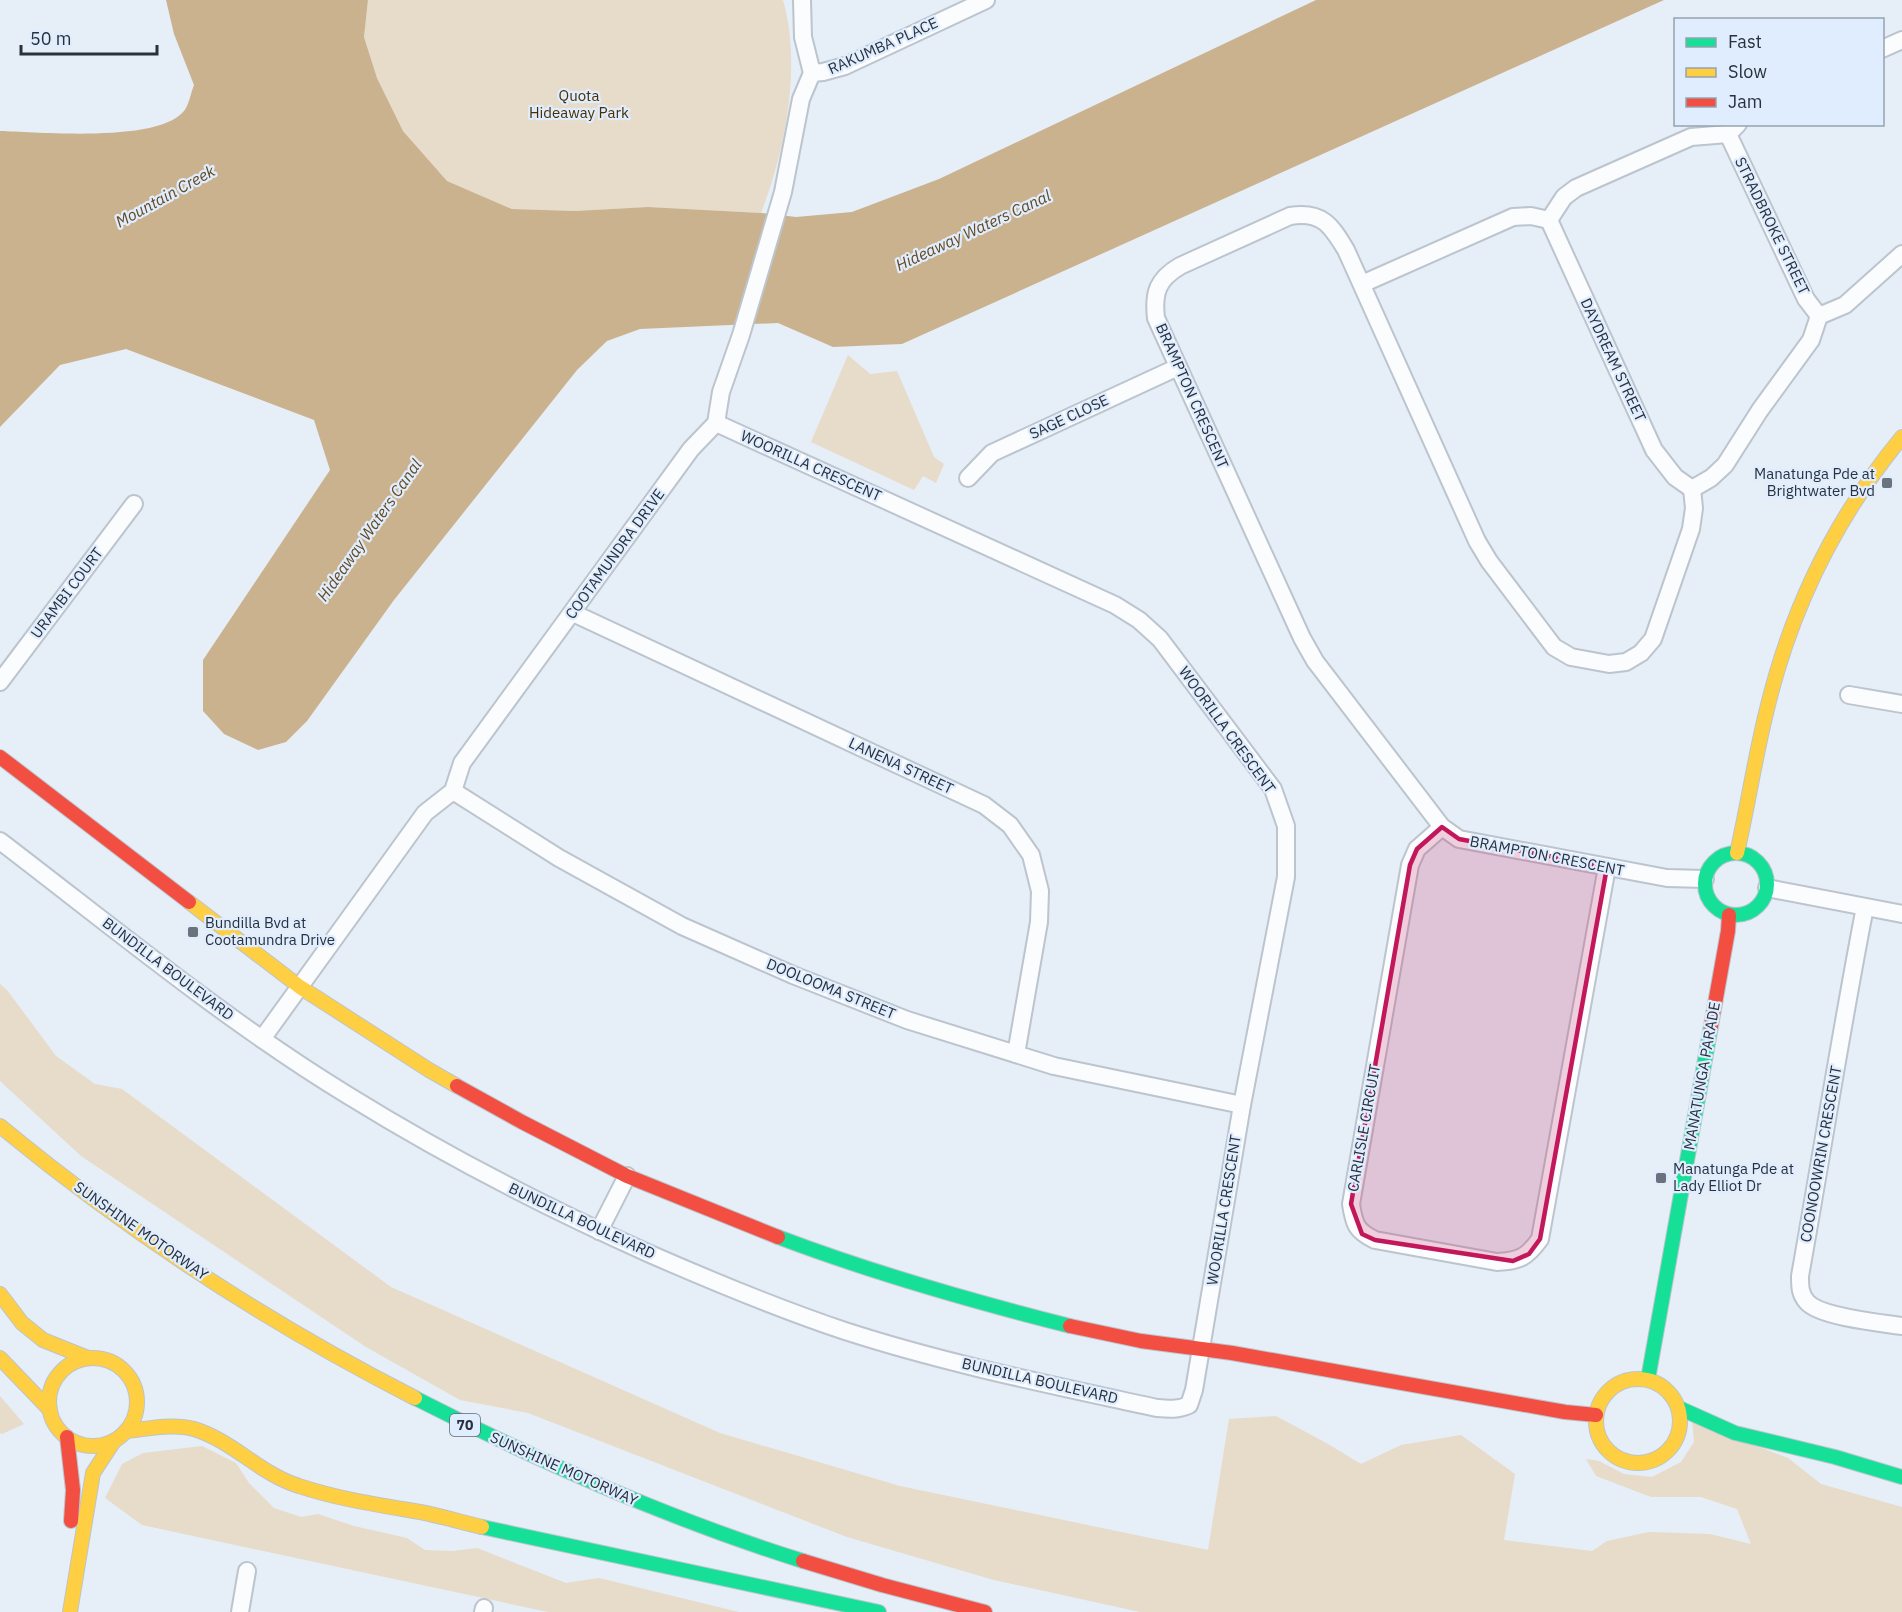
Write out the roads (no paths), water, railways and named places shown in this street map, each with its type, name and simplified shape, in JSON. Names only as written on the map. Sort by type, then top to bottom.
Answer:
[{"type":"main road","points":[[1737,853],[1767,710],[1788,639],[1814,573],[1850,506],[1902,436]]},
{"type":"main road","points":[[0,757],[300,987],[429,1070],[522,1122],[627,1176],[694,1204],[826,1255],[958,1297],[1069,1326],[1141,1341],[1202,1348],[1565,1412],[1596,1414]]},
{"type":"main road","points":[[1737,853],[1756,860],[1763,868],[1767,888],[1758,907],[1750,913],[1739,916],[1729,915],[1719,911],[1711,904],[1706,895],[1705,879],[1711,865],[1718,858],[1737,853]]},
{"type":"main road","name":"MANATUNGA PARADE","points":[[1648,1379],[1729,915]]},
{"type":"main road","name":"SUNSHINE MOTORWAY","points":[[0,1126],[92,1198],[246,1302],[345,1362],[460,1422],[526,1454],[610,1490],[742,1541],[881,1586],[985,1612]]},
{"type":"main road","points":[[0,1294],[22,1323],[43,1340],[88,1358],[103,1359],[117,1365],[128,1376],[135,1389],[137,1404],[134,1419],[126,1431],[114,1441],[93,1473],[70,1612]]},
{"type":"main road","points":[[0,1358],[50,1410]]},
{"type":"main road","points":[[88,1358],[74,1362],[63,1370],[54,1382],[50,1395],[53,1420],[67,1437],[78,1443],[90,1446],[114,1441]]},
{"type":"main road","points":[[1636,1378],[1648,1379],[1662,1385],[1672,1395],[1679,1408],[1681,1423],[1678,1437],[1671,1449],[1659,1458],[1645,1463],[1630,1463],[1613,1456],[1603,1445],[1596,1430],[1596,1414],[1601,1400],[1609,1389],[1622,1381],[1636,1378]]},
{"type":"main road","points":[[1679,1408],[1735,1434],[1835,1457],[1902,1477]]},
{"type":"main road","points":[[126,1431],[174,1426],[194,1429],[227,1443],[272,1474],[315,1493],[423,1513],[879,1612]]},
{"type":"main road","points":[[67,1437],[73,1507],[67,1539]]},
{"type":"street","points":[[716,423],[721,392],[741,335],[783,192],[801,99],[812,73],[803,37],[802,0]]},
{"type":"street","name":"RAKUMBA PLACE","points":[[812,73],[845,66],[986,0]]},
{"type":"street","points":[[1884,48],[1902,40]]},
{"type":"street","points":[[1362,284],[1513,218],[1531,216],[1549,220],[1564,197],[1576,188],[1691,137],[1733,129]]},
{"type":"street","name":"STRADBROKE STREET","points":[[1733,129],[1806,299],[1819,316]]},
{"type":"street","name":"BRAMPTON CRESCENT","points":[[1692,489],[1695,508],[1691,529],[1653,639],[1641,653],[1626,662],[1609,664],[1570,657],[1554,646],[1489,561],[1477,541],[1362,284],[1333,228],[1316,216],[1301,214],[1290,216],[1167,273],[1158,288],[1154,301],[1156,318],[1310,653],[1442,827],[1459,840],[1667,878],[1705,879]]},
{"type":"street","name":"DAYDREAM STREET","points":[[1549,220],[1654,450],[1675,477],[1692,489]]},
{"type":"street","points":[[1692,489],[1711,478],[1725,465],[1760,410],[1811,340],[1819,316],[1845,305],[1902,254]]},
{"type":"street","name":"SAGE CLOSE","points":[[968,478],[992,453],[1178,367]]},
{"type":"street","name":"COOTAMUNDRA DRIVE","points":[[453,791],[462,763],[691,449],[716,423]]},
{"type":"street","name":"WOORILLA CRESCENT","points":[[716,423],[1115,605],[1139,620],[1160,639],[1273,789],[1286,826],[1286,877],[1242,1105],[1202,1348]]},
{"type":"street","name":"URAMBI COURT","points":[[0,682],[134,504]]},
{"type":"street","name":"LANENA STREET","points":[[573,613],[984,805],[1010,825],[1031,855],[1040,891],[1040,922],[1016,1054]]},
{"type":"street","points":[[1849,695],[1902,704]]},
{"type":"street","points":[[261,1039],[425,813],[453,791]]},
{"type":"street","name":"DOOLOOMA STREET","points":[[453,791],[559,858],[682,926],[793,975],[907,1020],[1054,1066],[1242,1105]]},
{"type":"street","name":"CARLISLE CIRCUIT","points":[[1442,827],[1417,849],[1410,865],[1351,1204],[1353,1220],[1362,1234],[1375,1240],[1497,1262],[1513,1261],[1529,1254],[1540,1239],[1607,867]]},
{"type":"street","name":"BUNDILLA BOULEVARD","points":[[0,841],[261,1039],[348,1096],[475,1170],[599,1231],[713,1282],[845,1331],[991,1372],[1157,1408],[1183,1408],[1188,1405],[1192,1398],[1202,1348]]},
{"type":"street","points":[[1767,888],[1902,914]]},
{"type":"street","name":"COONOOWRIN CRESCENT","points":[[1865,907],[1800,1276],[1800,1293],[1808,1304],[1822,1312],[1902,1326]]},
{"type":"street","points":[[599,1231],[627,1176]]},
{"type":"street","points":[[240,1612],[247,1571]]},
{"type":"water","points":[[166,0],[368,0],[364,37],[377,78],[403,131],[447,181],[512,209],[575,211],[648,207],[796,217],[852,212],[939,179],[1316,0],[1664,0],[902,344],[833,347],[778,323],[640,329],[607,341],[577,370],[394,600],[307,721],[286,742],[258,750],[224,734],[203,711],[203,660],[330,470],[314,420],[126,349],[60,365],[0,427],[0,131],[69,134],[125,132],[150,128],[170,121],[184,111],[194,85],[174,34]]},
{"type":"place","name":"Manatunga Pde at Brightwater Bvd","points":[[1887,483]]},
{"type":"place","name":"Bundilla Bvd at Cootamundra Drive","points":[[193,932]]},
{"type":"place","name":"Manatunga Pde at Lady Elliot Dr","points":[[1661,1178]]},
{"type":"park label","name":"Quota Hideaway Park","points":[[579,104]]},
{"type":"water label","name":"Mountain Creek","points":[[165,196]]},
{"type":"water label","name":"Hideaway Waters Canal","points":[[973,230]]},
{"type":"water label","name":"Hideaway Waters Canal","points":[[369,530]]}]
